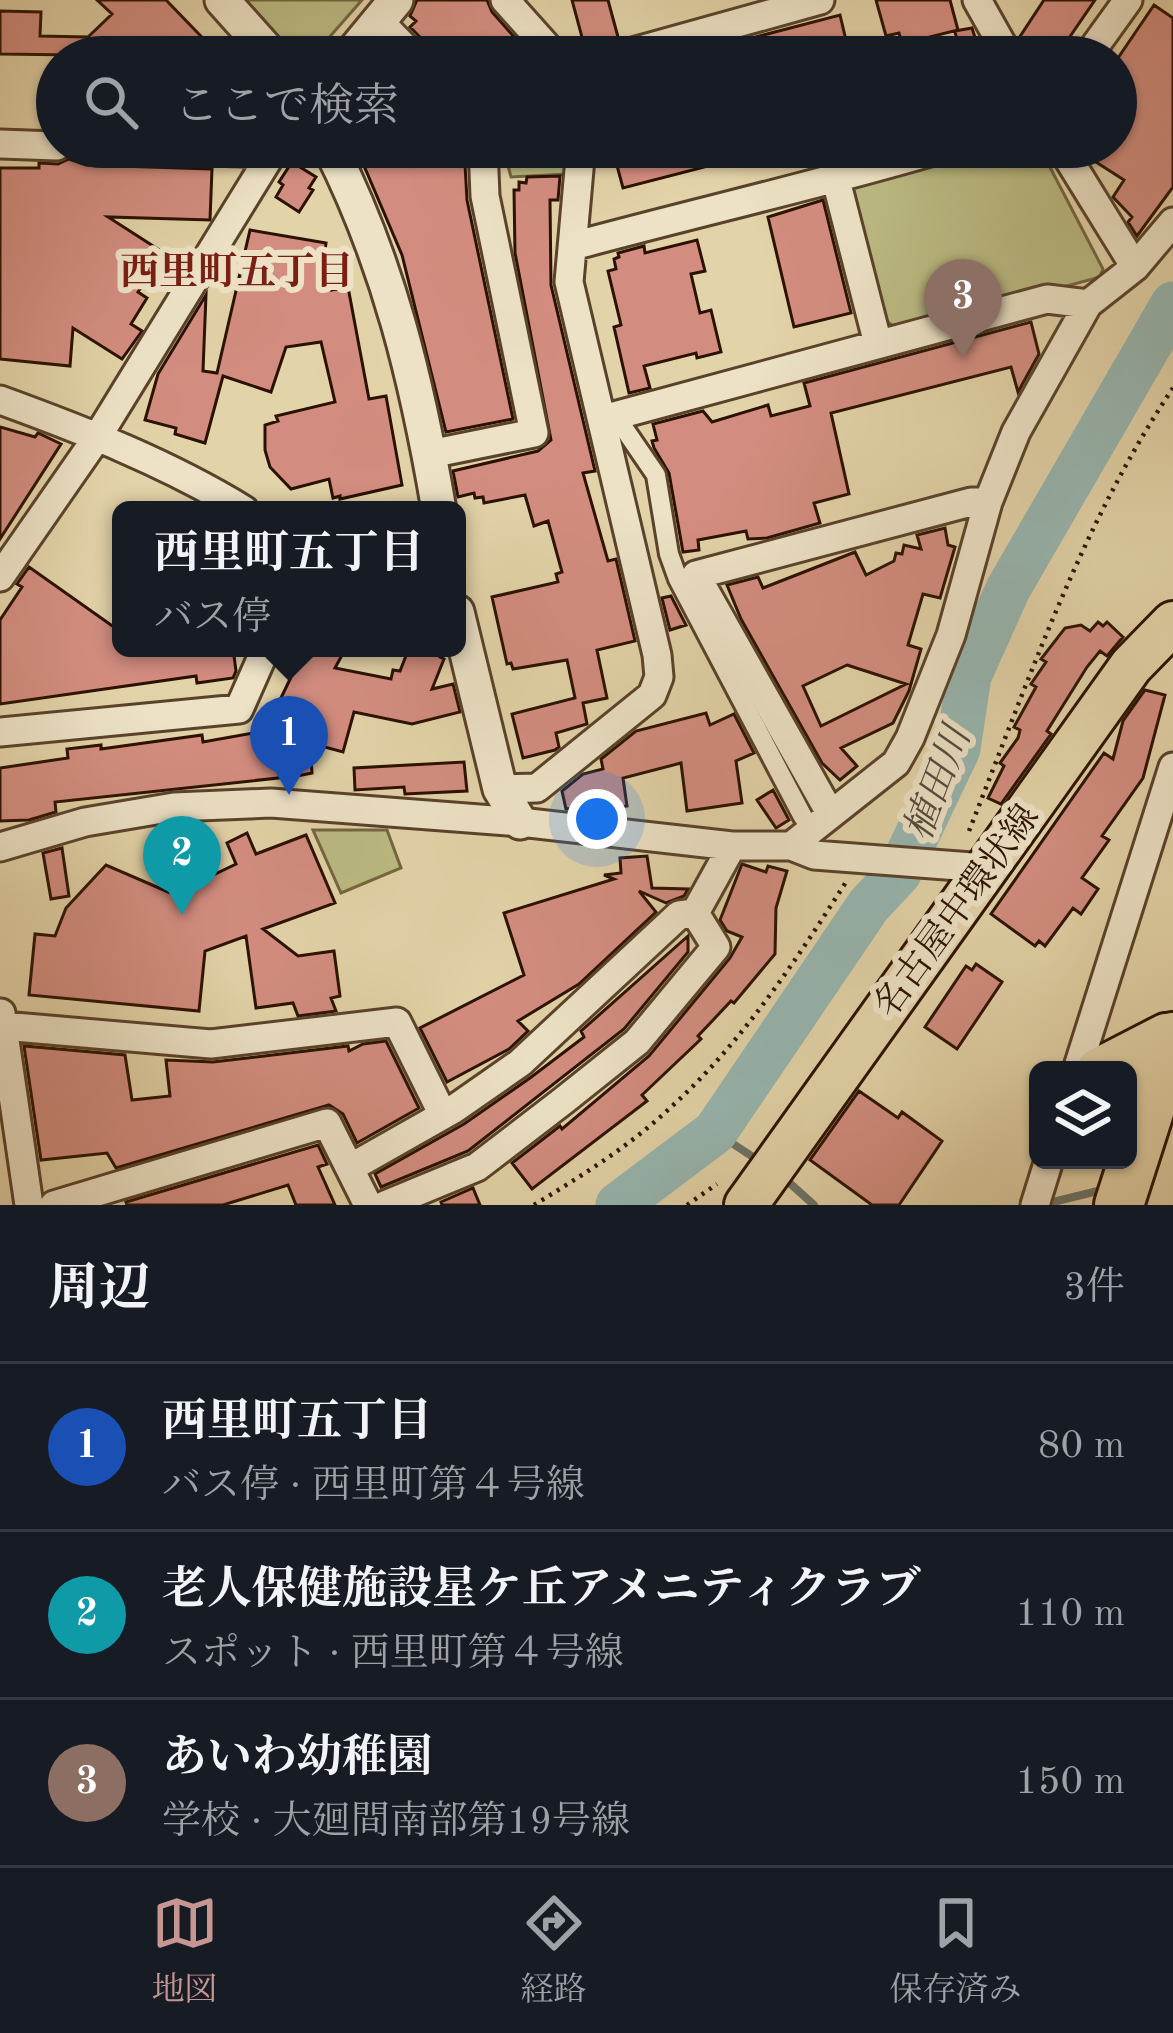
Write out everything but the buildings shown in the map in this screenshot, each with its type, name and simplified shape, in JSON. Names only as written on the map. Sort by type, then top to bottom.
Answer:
[{"type":"highway","points":[[1117,1205],[1171,1028]]},
{"type":"highway","points":[[1148,1205],[1161,1105]]},
{"type":"main road","name":"名古屋中環状線","points":[[762,1182],[963,865],[1131,666],[1170,628]]},
{"type":"main road","points":[[1114,1061],[1171,1028]]},
{"type":"main road","points":[[1137,1145],[1161,1105],[1171,1028]]},
{"type":"main road","points":[[1117,1205],[1126,1169]]},
{"type":"street","points":[[222,0],[254,36]]},
{"type":"street","points":[[505,0],[537,36]]},
{"type":"street","points":[[691,36],[820,0]]},
{"type":"street","points":[[976,0],[997,36]]},
{"type":"street","points":[[1102,36],[1128,0]]},
{"type":"street","points":[[366,36],[386,10],[401,36]]},
{"type":"street","points":[[0,144],[36,145]]},
{"type":"street","points":[[0,577],[98,436],[263,168]]},
{"type":"street","points":[[340,168],[365,218],[402,326],[438,501]]},
{"type":"street","points":[[430,454],[534,433],[485,196],[484,168]]},
{"type":"street","points":[[500,789],[537,788],[652,695],[658,677],[569,282],[579,168]]},
{"type":"street","points":[[573,246],[876,168]]},
{"type":"street","points":[[1074,168],[1135,266]]},
{"type":"street","points":[[836,180],[878,344]]},
{"type":"street","points":[[803,850],[817,815],[896,763],[951,635],[988,502],[1016,432],[1088,304],[1135,266],[1173,222]]},
{"type":"street","points":[[604,423],[1047,299],[1088,304]]},
{"type":"street","points":[[0,400],[98,436],[229,501]]},
{"type":"street","points":[[604,423],[621,424],[656,475],[669,554],[678,579],[817,815]]},
{"type":"street","points":[[817,815],[696,575],[971,502],[988,502]]},
{"type":"street","points":[[466,649],[500,789],[520,822]]},
{"type":"street","points":[[0,732],[239,709],[262,657]]},
{"type":"street","points":[[1080,1061],[1173,767]]},
{"type":"street","points":[[0,848],[85,822],[174,807],[271,803],[963,865]]},
{"type":"street","points":[[695,913],[732,846]]},
{"type":"street","points":[[350,1168],[520,1063],[679,915],[695,913]]},
{"type":"street","points":[[385,1205],[477,1167],[637,1042],[716,947],[695,913]]},
{"type":"street","points":[[29,1205],[10,1156],[1,1018],[211,1044],[397,1022],[442,1115]]},
{"type":"street","points":[[54,1205],[327,1123],[368,1205]]},
{"type":"path","points":[[963,865],[1060,604],[1108,503],[1173,388]]},
{"type":"path","points":[[534,1205],[632,1140],[703,1075],[794,964],[862,856]]},
{"type":"shaded area","points":[[234,0],[362,0],[330,36],[269,36]]},
{"type":"shaded area","points":[[509,168],[567,168],[567,174],[511,177]]},
{"type":"shaded area","points":[[921,168],[1050,168],[1103,269],[1100,277],[901,331],[877,315],[847,199],[856,184]]},
{"type":"shaded area","points":[[313,830],[387,830],[401,868],[341,893]]},
{"type":"waterway","name":"植田川","points":[[618,1205],[715,1132],[869,905],[899,873],[958,749],[969,676],[1008,589],[1173,304]]},
{"type":"waterway","points":[[715,1132],[762,1163]]},
{"type":"waterway","points":[[784,1178],[814,1205]]},
{"type":"waterway","points":[[1045,1204],[1106,1189]]},
{"type":"place","name":"あいわ幼稚園","points":[[963,358]]},
{"type":"place","name":"西里町五丁目","points":[[289,795]]},
{"type":"place","name":"老人保健施設星ケ丘アメニティクラブ","points":[[182,915]]},
{"type":"district","name":"西里町五丁目","points":[[237,270]]}]
